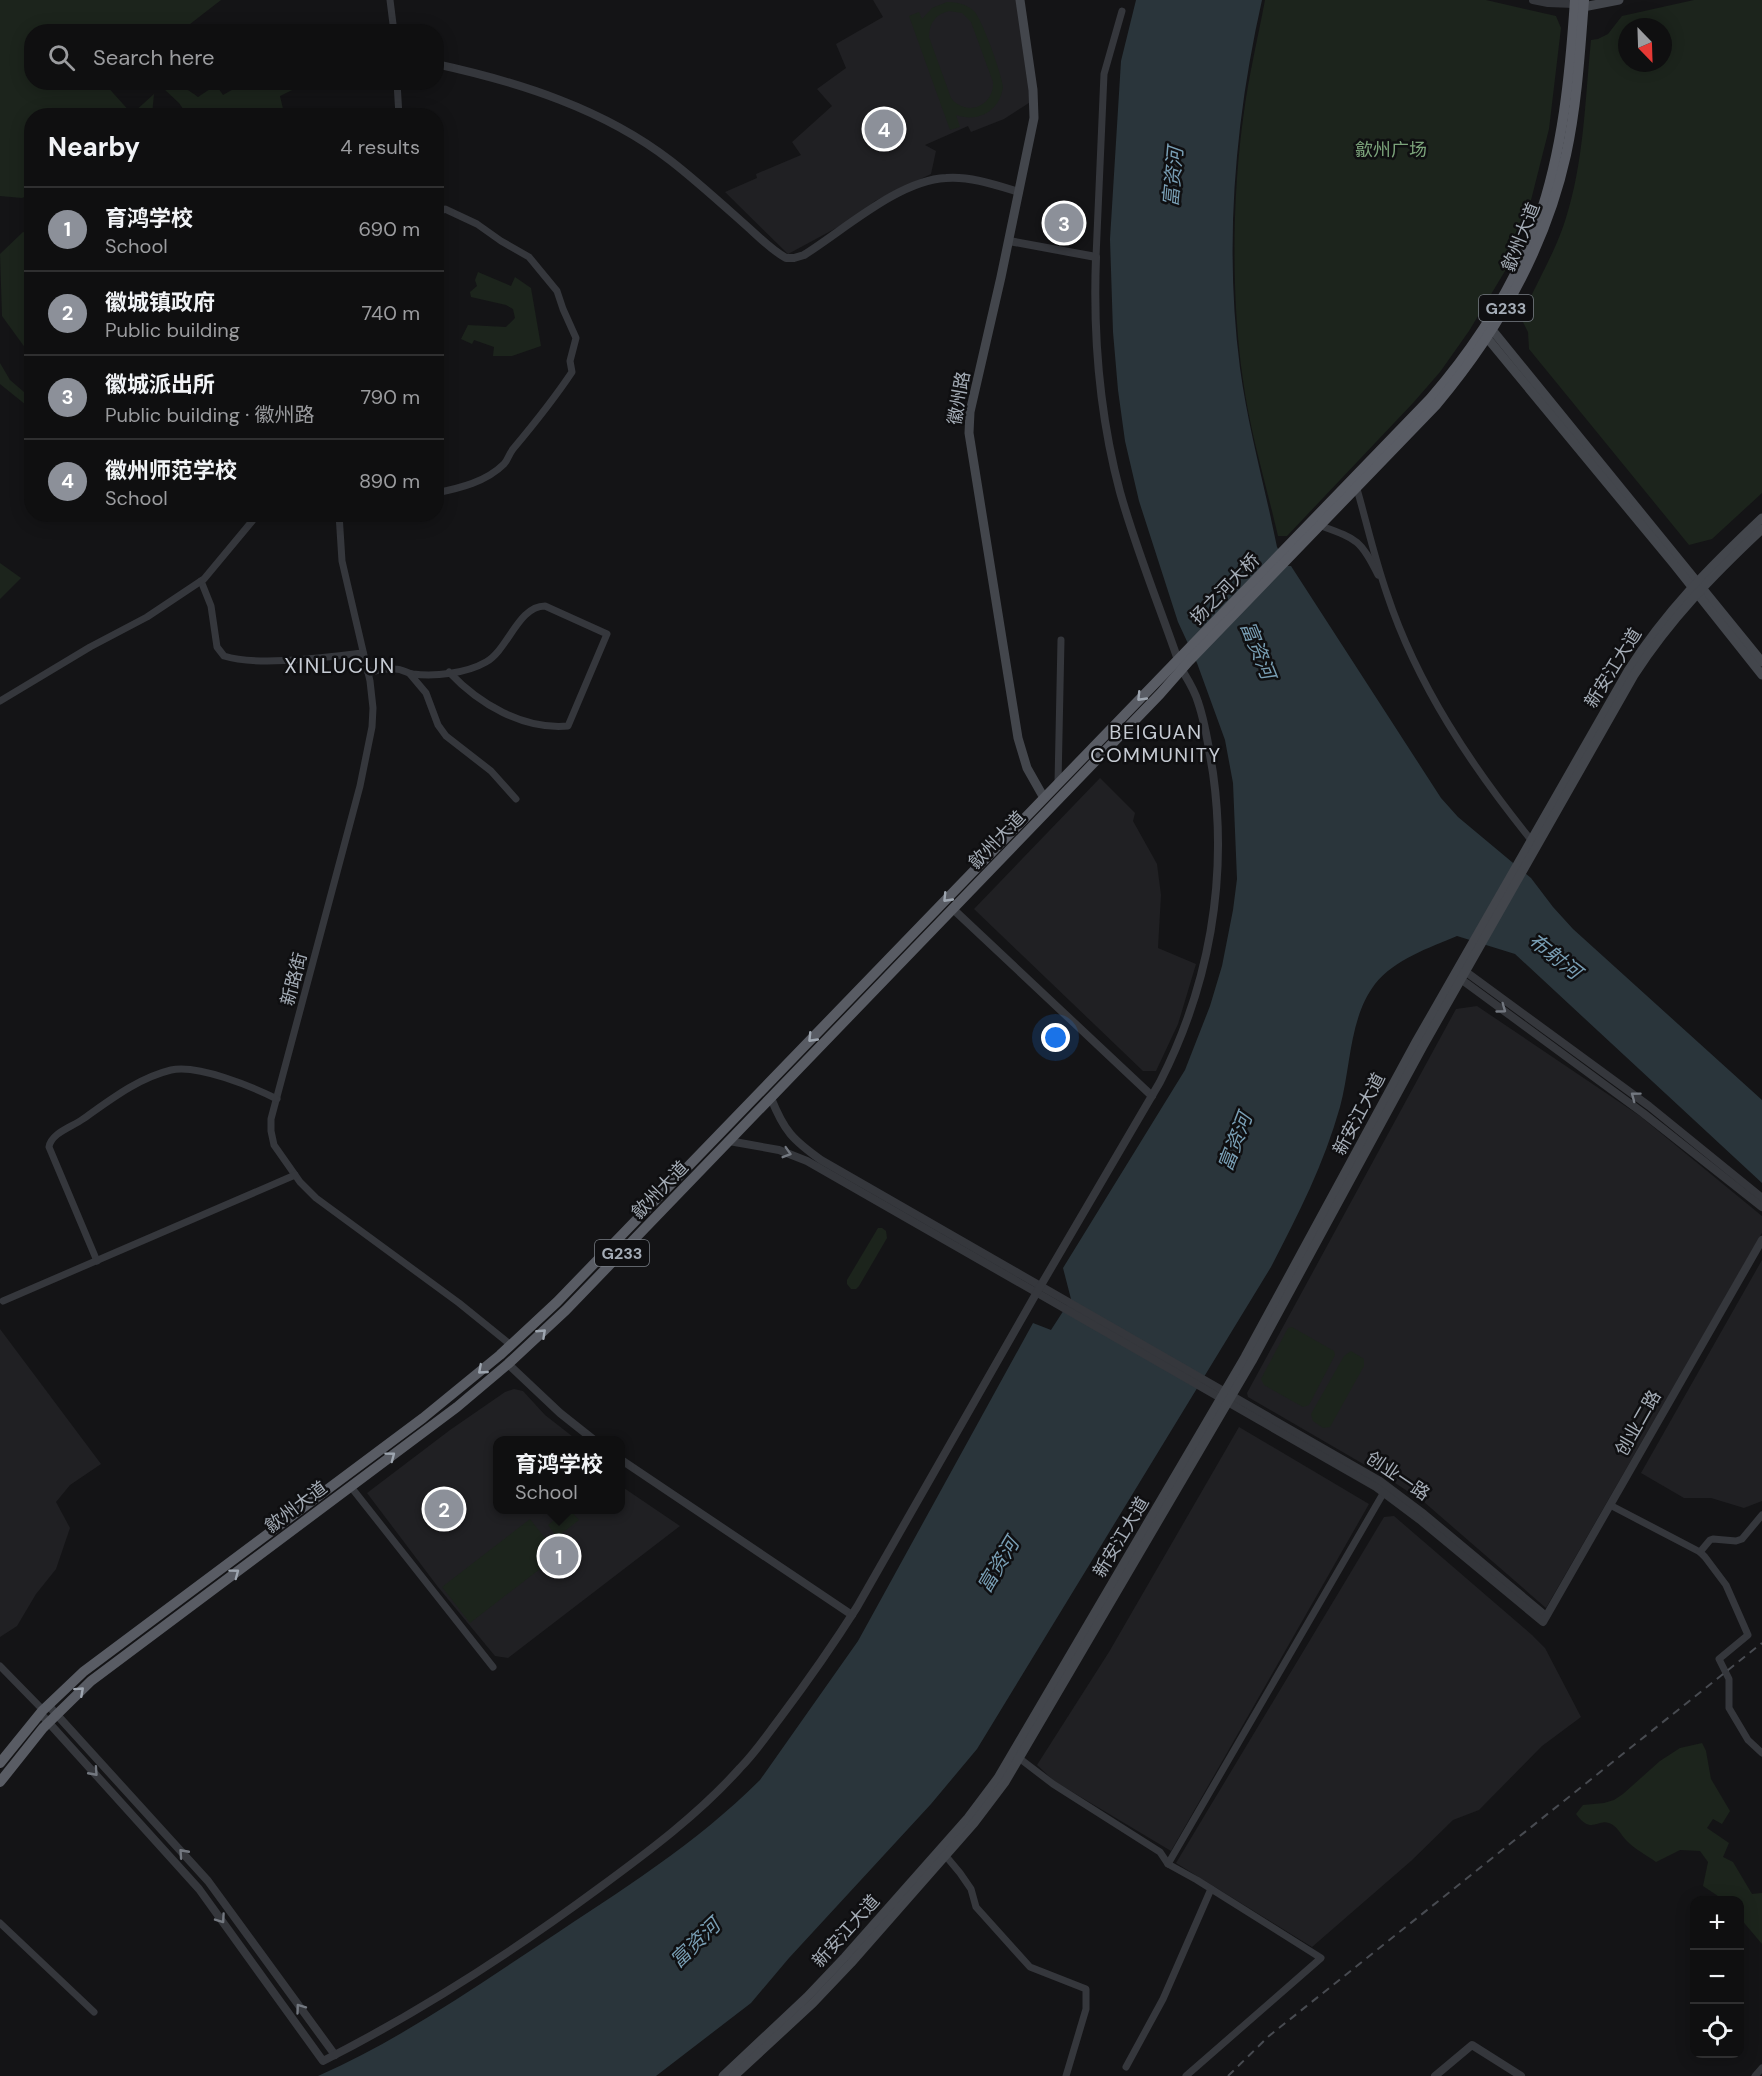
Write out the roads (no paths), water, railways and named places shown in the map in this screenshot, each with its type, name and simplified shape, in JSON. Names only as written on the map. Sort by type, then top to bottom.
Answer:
[{"type":"highway","name":"歙州大道","points":[[1294,547],[1321,526],[1436,405],[1467,368],[1487,331],[1526,252],[1550,183],[1580,2]]},
{"type":"highway","name":"歙州大道","points":[[1294,547],[1430,399],[1487,331]]},
{"type":"highway","name":"扬之河大桥","points":[[1183,662],[1294,547]]},
{"type":"highway","name":"歙州大道","points":[[0,1763],[44,1709],[96,1661],[423,1418],[511,1345],[585,1274],[1058,783],[1183,662]]},
{"type":"highway","name":"歙州大道","points":[[0,1782],[52,1718],[103,1671],[457,1407],[508,1364],[580,1296],[953,909],[1183,662]]},
{"type":"main road","name":"徽州路","points":[[1020,0],[1035,105],[1009,241],[970,412],[969,443],[1018,738],[1027,768],[1044,798]]},
{"type":"main road","points":[[1580,2],[1619,0]]},
{"type":"main road","points":[[1487,331],[1762,662]]},
{"type":"main road","name":"新安江大道","points":[[1526,859],[1532,841],[1628,670],[1653,633],[1762,518]]},
{"type":"main road","name":"新安江大道","points":[[734,2076],[832,1983],[987,1806],[1019,1758],[1226,1397],[1460,973],[1634,675],[1697,586],[1762,529]]},
{"type":"main road","points":[[1697,586],[1762,675]]},
{"type":"main road","name":"新安江大道","points":[[723,2076],[827,1978],[986,1796],[1226,1397]]},
{"type":"street","points":[[390,0],[393,24]]},
{"type":"street","points":[[1533,0],[1548,3],[1580,2]]},
{"type":"street","points":[[0,1666],[44,1709],[199,1889],[322,2061],[423,2007],[522,1943],[614,1877],[706,1802],[742,1767],[768,1736],[810,1678],[852,1615],[1038,1289],[1152,1096],[1175,1051],[1198,984],[1211,934],[1217,882],[1218,818],[1208,738],[1198,701],[1132,529],[1114,468],[1100,366],[1095,299],[1104,74],[1122,11]]},
{"type":"street","points":[[444,66],[536,92],[596,114],[616,124],[672,161],[786,258],[804,255],[890,198],[908,188],[933,179],[964,178],[1019,192]]},
{"type":"street","points":[[397,90],[399,108]]},
{"type":"street","points":[[444,210],[477,224],[529,257],[557,291],[562,309],[576,338],[570,361],[572,372],[545,411],[509,454],[505,463],[486,477],[464,488],[444,492]]},
{"type":"street","points":[[1009,241],[1096,257]]},
{"type":"street","points":[[1357,489],[1386,594]]},
{"type":"street","points":[[0,701],[90,647],[147,618],[201,582],[251,522]]},
{"type":"street","name":"新路街","points":[[340,522],[342,561],[368,673],[372,699],[372,727],[360,786],[271,1119],[272,1138],[295,1175],[316,1198],[459,1303],[511,1345]]},
{"type":"street","points":[[1321,526],[1349,536],[1361,544],[1386,594],[1415,662],[1449,724],[1490,786],[1532,841]]},
{"type":"street","points":[[201,582],[211,606],[217,647],[224,656],[247,659],[289,659],[363,653]]},
{"type":"street","points":[[368,673],[394,668],[410,674],[429,675],[449,672],[469,669],[490,660],[528,612],[538,606],[545,606],[607,634],[568,726],[548,727],[521,721],[475,696],[449,672]]},
{"type":"street","points":[[1058,783],[1061,640]]},
{"type":"street","points":[[410,674],[426,693],[438,725],[446,736],[491,771],[516,799]]},
{"type":"street","points":[[953,909],[1152,1096]]},
{"type":"street","points":[[1460,973],[1649,1106],[1762,1198]]},
{"type":"street","points":[[1460,973],[1762,1206]]},
{"type":"street","points":[[97,1261],[49,1148],[53,1138],[120,1093],[171,1070],[217,1076],[243,1084],[277,1099]]},
{"type":"street","points":[[771,1098],[782,1124],[796,1143],[1038,1289]]},
{"type":"street","points":[[729,1141],[779,1150],[807,1161],[1038,1289]]},
{"type":"street","points":[[3,1301],[295,1175]]},
{"type":"street","name":"创业二路","points":[[1544,1619],[1762,1240]]},
{"type":"street","name":"创业一路","points":[[1038,1289],[1213,1389],[1384,1492],[1544,1619]]},
{"type":"street","points":[[508,1364],[565,1418],[589,1436]]},
{"type":"street","name":"创业一路","points":[[1226,1397],[1380,1481],[1425,1514],[1544,1619]]},
{"type":"street","points":[[625,1462],[852,1615]]},
{"type":"street","points":[[351,1487],[493,1667]]},
{"type":"street","points":[[1168,1864],[1384,1492]]},
{"type":"street","points":[[1610,1504],[1700,1552],[1716,1569],[1726,1585],[1748,1635],[1719,1659],[1729,1679],[1730,1708],[1748,1740],[1762,1753]]},
{"type":"street","points":[[1700,1552],[1713,1539],[1736,1541],[1742,1539],[1762,1515]]},
{"type":"street","points":[[52,1718],[208,1881],[335,2055]]},
{"type":"street","points":[[1019,1758],[1053,1784],[1160,1852],[1168,1864],[1211,1888],[1321,1958],[1186,2076]]},
{"type":"street","points":[[945,1855],[960,1873],[970,1890],[976,1907],[1030,1967],[1086,1989],[1086,2009],[1066,2076]]},
{"type":"street","points":[[1126,2067],[1163,2000],[1211,1888]]},
{"type":"street","points":[[0,1923],[94,2012]]},
{"type":"street","points":[[1436,2076],[1472,2045],[1521,2076]]},
{"type":"street","points":[[1755,2076],[1762,2068]]},
{"type":"water","points":[[1136,0],[1262,0],[1239,137],[1233,229],[1233,275],[1235,322],[1243,390],[1277,547],[1441,798],[1458,817],[1531,878],[1573,929],[1762,1100],[1762,1183],[1515,954],[1457,936],[1402,961],[1383,975],[1366,997],[1355,1027],[1344,1092],[1334,1128],[1310,1189],[1271,1267],[977,1749],[931,1804],[789,1958],[751,2003],[656,2076],[318,2076],[406,2031],[601,1904],[684,1846],[760,1780],[858,1641],[1033,1323],[1051,1330],[1071,1299],[1063,1268],[1185,1070],[1210,1006],[1222,966],[1233,910],[1237,879],[1233,783],[1225,740],[1197,663],[1178,622],[1139,501],[1125,441],[1118,390],[1113,332],[1110,239],[1121,61]]},
{"type":"railway","points":[[1228,2076],[1269,2036],[1762,1643]]},
{"type":"place","name":"徽州师范学校","points":[[884,129]]},
{"type":"place","name":"徽城派出所","points":[[1064,223]]},
{"type":"place","name":"徽城镇政府","points":[[444,1509]]},
{"type":"place","name":"育鸿学校","points":[[559,1556]]},
{"type":"district","name":"XINLUCUN","points":[[340,666]]},
{"type":"district","name":"BEIGUAN COMMUNITY","points":[[1156,744]]},
{"type":"park label","name":"歙州广场","points":[[1391,150]]},
{"type":"water label","name":"富资河","points":[[1173,177]]},
{"type":"water label","name":"富资河","points":[[1258,650]]},
{"type":"water label","name":"布射河","points":[[1555,956]]},
{"type":"water label","name":"富资河","points":[[1235,1142]]},
{"type":"water label","name":"富资河","points":[[998,1565]]},
{"type":"water label","name":"富资河","points":[[695,1943]]}]
